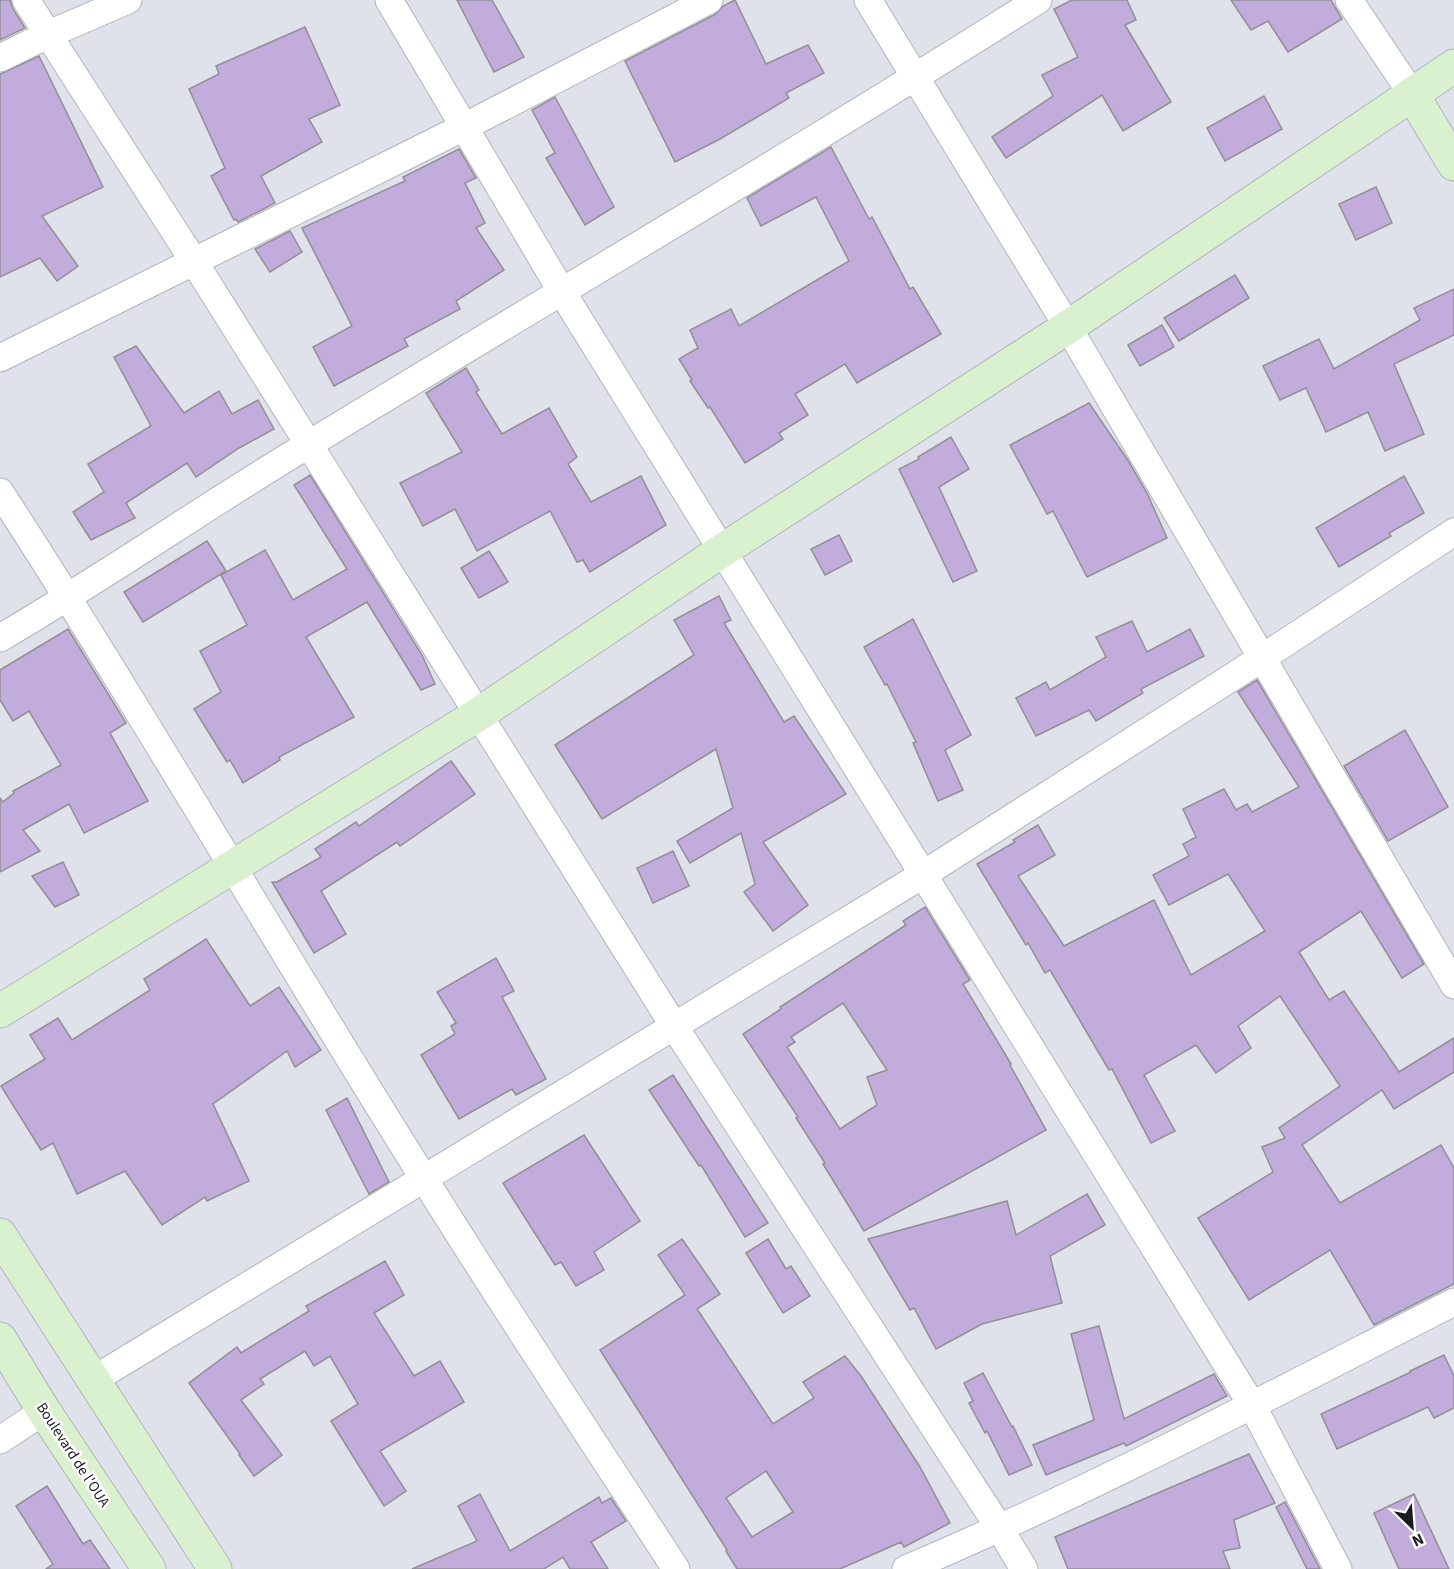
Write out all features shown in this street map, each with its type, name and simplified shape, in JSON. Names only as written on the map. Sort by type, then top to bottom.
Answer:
[{"type":"street","points":[[26,0],[193,260],[307,445],[674,1026],[1024,1569]]},
{"type":"street","points":[[0,58],[128,0]]},
{"type":"street","points":[[389,0],[562,292],[1252,1405],[1338,1569]]},
{"type":"street","points":[[0,358],[464,127],[709,0]]},
{"type":"street","points":[[868,0],[1068,327],[1454,986]]},
{"type":"street","points":[[0,638],[69,598],[307,445],[916,78],[1038,0]]},
{"type":"street","points":[[1349,0],[1412,94],[1454,164]]},
{"type":"street","points":[[0,1011],[479,714],[723,550],[1068,327],[1454,66]]},
{"type":"street","points":[[0,492],[69,598],[232,869],[424,1178],[676,1569]]},
{"type":"street","points":[[93,1380],[924,874],[1454,532]]},
{"type":"street","points":[[0,1235],[215,1569]]},
{"type":"street","points":[[906,1569],[1000,1529],[1454,1302]]},
{"type":"street","name":"Boulevard de l'OUA","points":[[0,1340],[44,1411],[149,1569]]},
{"type":"street","points":[[0,1440],[44,1411]]},
{"type":"building","points":[[0,0],[10,0],[25,28],[0,40]]},
{"type":"building","points":[[457,0],[492,0],[524,57],[494,72]]},
{"type":"building","points":[[735,0],[766,64],[808,45],[824,73],[786,93],[789,98],[720,139],[675,162],[625,61],[716,14],[723,6]]},
{"type":"building","points":[[1072,0],[1127,0],[1136,20],[1125,25],[1171,102],[1123,131],[1102,95],[1006,158],[992,137],[1053,96],[1042,75],[1078,57],[1054,9]]},
{"type":"building","points":[[1231,0],[1331,0],[1342,19],[1288,52],[1268,21],[1251,30]]},
{"type":"building","points":[[305,27],[340,105],[309,119],[322,142],[261,176],[275,203],[238,222],[234,220],[211,176],[225,168],[189,89],[219,74],[216,66]]},
{"type":"building","points":[[39,56],[103,187],[42,216],[78,266],[57,281],[40,258],[0,277],[0,74]]},
{"type":"building","points":[[1264,96],[1282,129],[1225,161],[1207,128]]},
{"type":"building","points":[[555,97],[614,207],[585,225],[546,158],[555,153],[532,110]]},
{"type":"building","points":[[831,147],[910,289],[913,287],[941,334],[857,383],[845,364],[795,394],[808,415],[779,433],[783,439],[745,463],[710,407],[708,408],[690,381],[692,380],[679,359],[698,348],[690,330],[731,309],[739,326],[849,261],[816,197],[761,226],[747,198]]},
{"type":"building","points":[[459,149],[476,178],[465,183],[485,223],[476,228],[504,270],[456,301],[460,309],[404,339],[408,346],[334,386],[313,347],[352,326],[302,228],[405,181],[403,177]]},
{"type":"building","points":[[1376,187],[1392,223],[1356,240],[1339,204]]},
{"type":"building","points":[[290,231],[302,252],[270,272],[255,249]]},
{"type":"building","points":[[1235,275],[1249,298],[1179,341],[1164,318]]},
{"type":"building","points":[[1454,289],[1454,335],[1394,364],[1424,434],[1385,451],[1368,412],[1326,432],[1306,388],[1280,400],[1263,366],[1319,339],[1334,369],[1420,320],[1414,308]]},
{"type":"building","points":[[1162,325],[1174,347],[1140,366],[1128,345]]},
{"type":"building","points":[[136,346],[184,413],[219,391],[232,414],[258,400],[274,429],[239,448],[196,477],[187,463],[126,503],[135,518],[91,540],[73,512],[104,492],[88,464],[151,426],[114,357]]},
{"type":"building","points":[[466,368],[479,390],[476,392],[502,434],[549,408],[577,457],[568,464],[591,502],[641,476],[666,525],[590,572],[583,560],[577,562],[550,511],[477,551],[455,509],[423,526],[400,483],[462,452],[426,393]]},
{"type":"building","points":[[1089,403],[1147,493],[1167,538],[1087,577],[1053,511],[1047,514],[1010,445]]},
{"type":"building","points":[[951,437],[969,469],[939,487],[977,571],[953,582],[899,469],[919,459],[918,457]]},
{"type":"building","points":[[310,475],[422,655],[435,684],[421,690],[367,602],[306,637],[354,717],[279,757],[280,760],[243,783],[230,760],[227,762],[194,709],[221,692],[200,651],[247,625],[221,575],[265,550],[293,600],[347,569],[294,485]]},
{"type":"building","points":[[1404,476],[1424,513],[1389,533],[1391,536],[1339,567],[1316,528]]},
{"type":"building","points":[[839,535],[852,561],[825,575],[811,549]]},
{"type":"building","points":[[207,541],[226,571],[143,622],[124,592]]},
{"type":"building","points":[[489,551],[508,582],[479,598],[461,568]]},
{"type":"building","points":[[719,596],[731,620],[724,623],[784,722],[794,716],[846,794],[763,842],[808,905],[773,931],[744,892],[755,884],[741,833],[690,863],[677,841],[733,808],[716,749],[602,819],[555,745],[694,655],[674,620]]},
{"type":"building","points":[[913,619],[971,735],[945,750],[963,790],[938,801],[913,743],[916,742],[887,684],[885,685],[864,647]]},
{"type":"building","points":[[1132,621],[1147,652],[1190,629],[1204,656],[1141,689],[1143,693],[1096,721],[1089,710],[1036,736],[1016,698],[1046,682],[1050,690],[1106,657],[1096,637]]},
{"type":"building","points":[[68,629],[126,723],[110,733],[148,801],[84,833],[69,804],[23,830],[40,851],[0,872],[0,798],[3,802],[14,793],[13,791],[61,765],[29,711],[13,721],[0,700],[0,670]]},
{"type":"building","points":[[1257,680],[1424,964],[1402,978],[1361,911],[1299,952],[1329,1000],[1344,991],[1399,1072],[1454,1038],[1454,1072],[1394,1109],[1382,1090],[1302,1145],[1340,1203],[1441,1145],[1454,1168],[1454,1284],[1374,1325],[1330,1250],[1249,1300],[1198,1218],[1273,1172],[1262,1147],[1285,1138],[1279,1128],[1340,1086],[1280,996],[1238,1026],[1251,1048],[1216,1073],[1196,1045],[1144,1075],[1175,1131],[1151,1143],[1112,1069],[1109,1070],[1050,970],[1045,973],[1028,943],[1026,945],[977,864],[1015,842],[1013,840],[1038,825],[1055,855],[1018,876],[1064,946],[1154,900],[1191,975],[1265,931],[1228,874],[1169,905],[1153,875],[1189,856],[1183,844],[1196,837],[1183,809],[1224,789],[1236,810],[1247,804],[1252,812],[1299,787],[1238,692]]},
{"type":"building","points":[[1405,730],[1448,807],[1388,841],[1344,766]]},
{"type":"building","points":[[451,761],[475,794],[400,846],[397,842],[321,891],[346,934],[314,953],[272,882],[277,882],[321,857],[315,849],[356,822],[359,826]]},
{"type":"building","points":[[673,851],[689,886],[653,903],[637,868]]},
{"type":"building","points":[[63,862],[79,895],[55,907],[32,876]]},
{"type":"building","points":[[925,907],[970,980],[963,984],[1011,1064],[1046,1130],[864,1231],[796,1118],[798,1117],[743,1034],[781,1009],[780,1007],[906,925],[903,921]],"holes":[[[843,1003],[887,1070],[867,1077],[877,1105],[840,1129],[787,1047],[795,1042],[791,1037]]]},
{"type":"building","points":[[206,939],[250,1006],[279,987],[321,1050],[295,1067],[287,1051],[213,1104],[249,1181],[207,1201],[205,1197],[162,1225],[125,1171],[77,1194],[53,1143],[41,1150],[1,1086],[45,1059],[30,1035],[58,1018],[72,1040],[150,990],[144,979]]},
{"type":"building","points":[[496,958],[514,991],[502,997],[546,1079],[516,1095],[512,1089],[459,1119],[421,1055],[455,1034],[451,1026],[456,1023],[437,992]]},
{"type":"building","points":[[673,1075],[768,1223],[745,1237],[701,1165],[699,1166],[649,1090]]},
{"type":"building","points":[[347,1098],[389,1182],[369,1194],[326,1110]]},
{"type":"building","points":[[584,1135],[640,1221],[594,1252],[604,1270],[576,1286],[561,1262],[555,1265],[503,1183]]},
{"type":"building","points":[[1087,1194],[1105,1225],[1050,1256],[1062,1303],[982,1324],[936,1349],[914,1308],[910,1310],[868,1239],[1007,1201],[1016,1235]]},
{"type":"building","points":[[682,1239],[720,1294],[697,1309],[773,1424],[814,1398],[803,1382],[845,1356],[861,1376],[920,1467],[950,1523],[904,1547],[901,1542],[840,1569],[737,1569],[600,1350],[685,1295],[658,1255]],"holes":[[[766,1471],[793,1512],[752,1537],[726,1498]]]},
{"type":"building","points":[[768,1239],[786,1269],[791,1266],[810,1296],[783,1313],[746,1253]]},
{"type":"building","points":[[385,1261],[404,1295],[374,1313],[414,1376],[440,1361],[464,1402],[380,1451],[406,1491],[384,1506],[331,1421],[358,1404],[330,1356],[314,1366],[305,1351],[260,1379],[264,1384],[241,1400],[282,1455],[254,1476],[189,1383],[237,1347],[241,1353],[309,1311],[306,1306]]},
{"type":"building","points":[[1099,1326],[1124,1419],[1214,1374],[1227,1396],[1126,1446],[1124,1443],[1046,1475],[1033,1445],[1094,1420],[1071,1334]]},
{"type":"building","points":[[1444,1355],[1454,1376],[1454,1408],[1434,1418],[1428,1407],[1337,1449],[1321,1414]]},
{"type":"building","points":[[983,1373],[1032,1465],[1009,1475],[987,1431],[985,1433],[969,1403],[973,1401],[964,1383]]},
{"type":"building","points":[[1249,1454],[1275,1503],[1234,1520],[1240,1548],[1223,1551],[1230,1569],[1068,1569],[1055,1537]]},
{"type":"building","points":[[47,1486],[83,1544],[90,1540],[110,1569],[46,1569],[53,1564],[16,1506]]},
{"type":"building","points":[[480,1494],[510,1551],[599,1497],[602,1503],[611,1498],[626,1521],[591,1542],[608,1569],[570,1569],[563,1557],[544,1569],[412,1569],[477,1541],[458,1506]]},
{"type":"building","points":[[1414,1494],[1449,1569],[1399,1569],[1374,1513]]},
{"type":"building","points":[[1285,1502],[1320,1569],[1307,1569],[1276,1507]]}]
